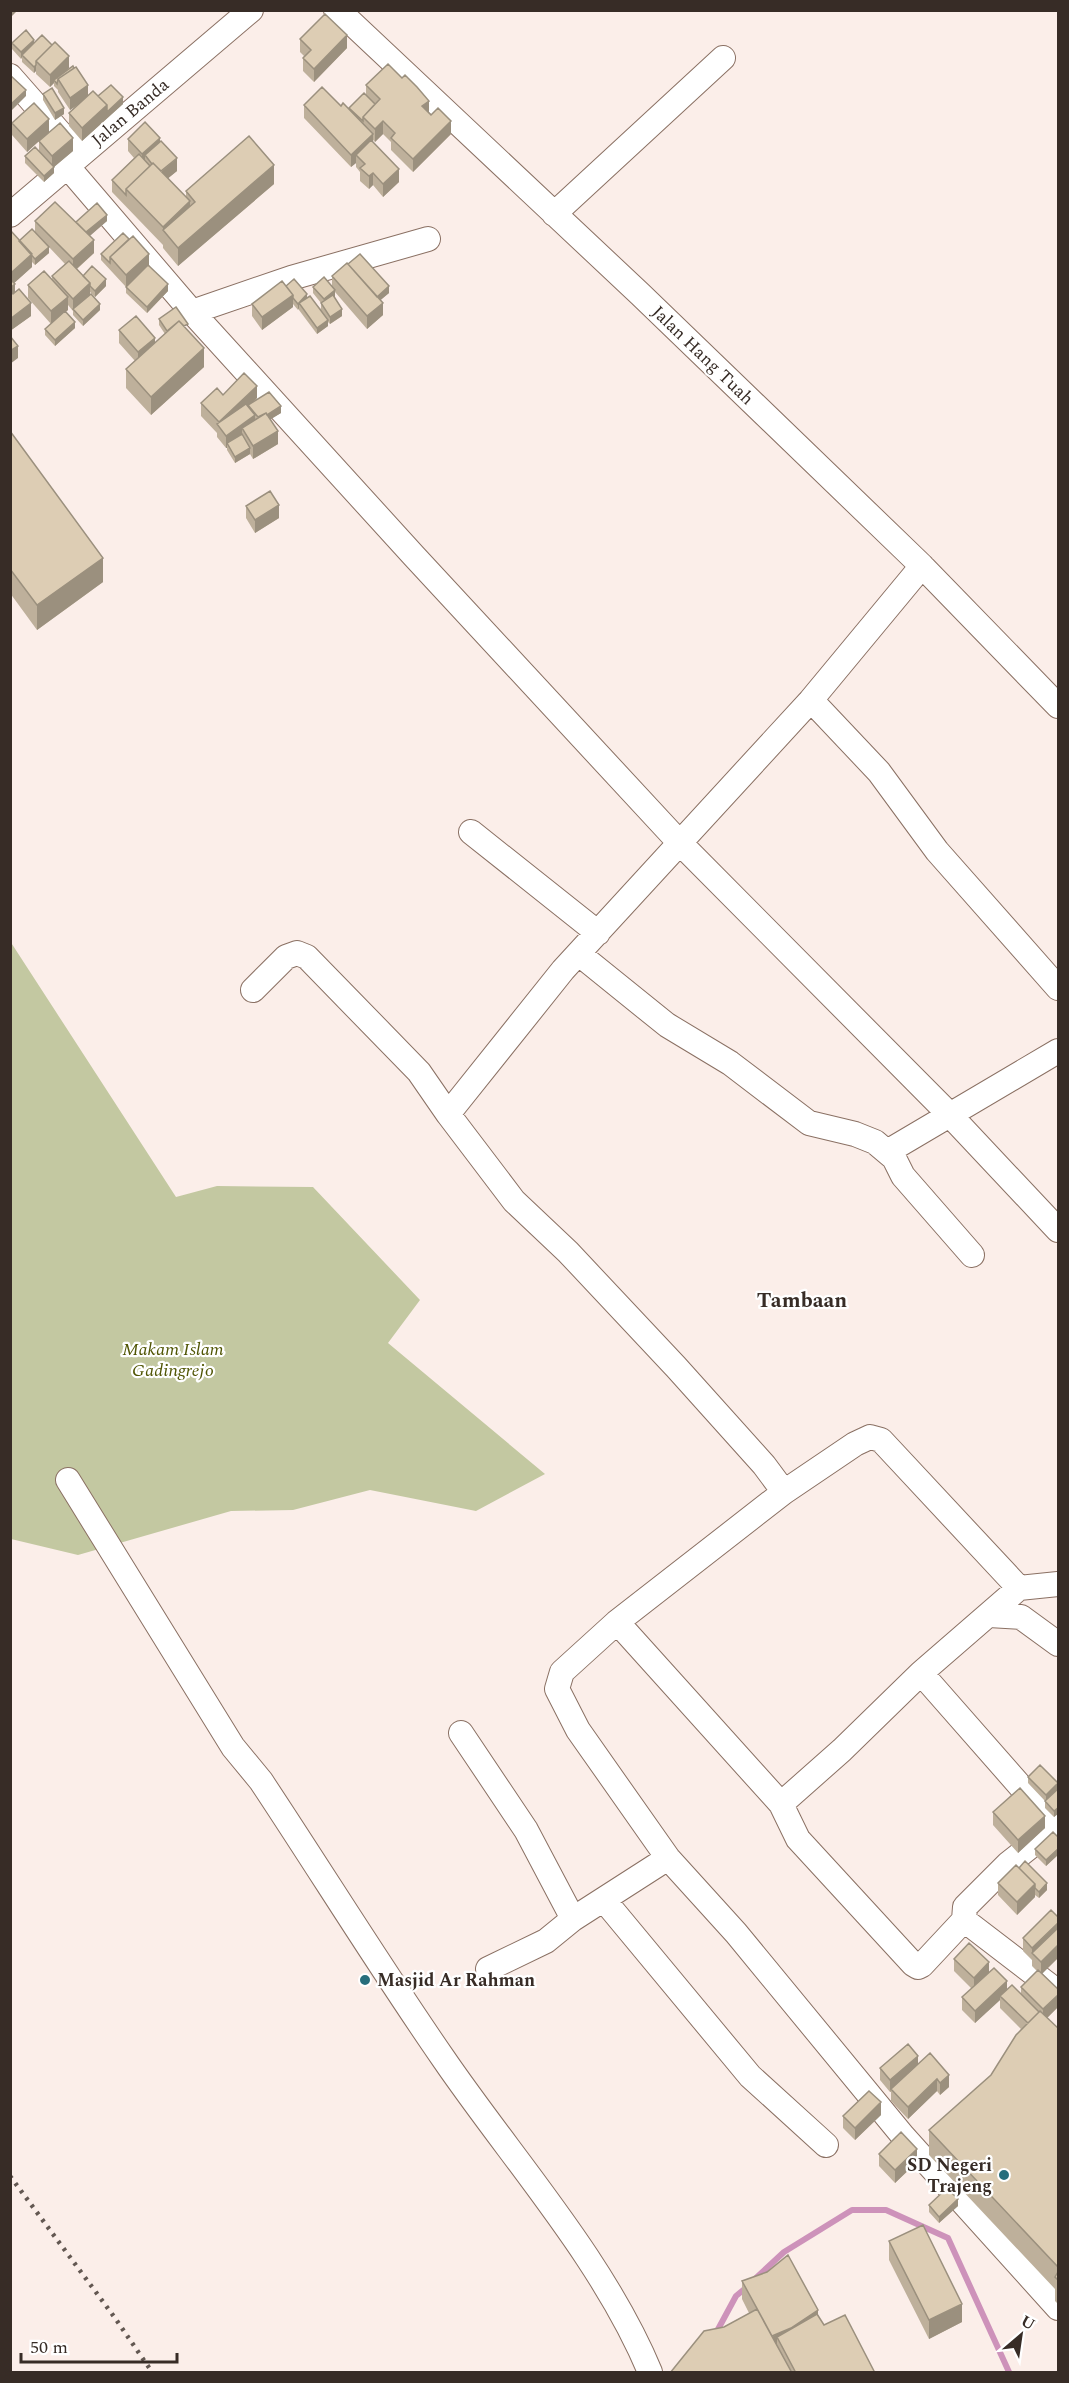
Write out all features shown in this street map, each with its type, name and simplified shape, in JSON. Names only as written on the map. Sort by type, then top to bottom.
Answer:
[{"type":"street","name":"Jalan Banda","points":[[10,215],[251,10]]},
{"type":"street","name":"Jalan Hang Tuah","points":[[339,11],[1053,691]]},
{"type":"street","points":[[554,214],[723,58]]},
{"type":"street","points":[[10,76],[192,312],[679,842],[949,1114],[1059,1230]]},
{"type":"street","points":[[192,312],[291,278],[428,239]]},
{"type":"street","points":[[448,1114],[563,970],[811,700],[922,566]]},
{"type":"street","points":[[811,700],[879,772],[937,851],[1059,987]]},
{"type":"street","points":[[471,832],[598,933]]},
{"type":"street","points":[[253,990],[286,957],[297,953],[307,957],[419,1072],[514,1201],[568,1252],[676,1367],[764,1465],[784,1492]]},
{"type":"street","points":[[579,954],[667,1025],[730,1063],[809,1123],[855,1134],[875,1142],[898,1163],[903,1176],[972,1255]]},
{"type":"street","points":[[887,1152],[1059,1051]]},
{"type":"street","points":[[1019,1588],[881,1440],[870,1437],[855,1444],[784,1492],[616,1622],[562,1672],[557,1689],[578,1730],[668,1858],[736,1933],[903,2136],[1059,2308]]},
{"type":"street","points":[[68,1480],[233,1748],[261,1781],[443,2059],[574,2238],[638,2342],[650,2372]]},
{"type":"street","points":[[781,1804],[842,1750],[921,1673],[1019,1588],[1059,1584]]},
{"type":"street","points":[[989,1615],[1021,1617],[1059,1644]]},
{"type":"street","points":[[616,1622],[781,1804],[798,1839],[913,1964],[918,1966],[922,1965],[964,1920],[965,1907],[1008,1864],[1057,1828],[921,1673]]},
{"type":"street","points":[[461,1733],[526,1830],[573,1919]]},
{"type":"street","points":[[488,1969],[546,1941],[573,1919],[668,1858]]},
{"type":"street","points":[[604,1899],[750,2076],[826,2145]]},
{"type":"street","points":[[964,1920],[1059,1992]]},
{"type":"green space","name":"Makam Islam Gadingrejo","points":[[10,941],[176,1197],[217,1186],[313,1187],[420,1300],[388,1343],[545,1474],[476,1511],[370,1490],[293,1510],[231,1511],[78,1555],[11,1539]]},
{"type":"building","points":[[325,14],[347,35],[314,69],[303,58],[311,50],[300,39]]},
{"type":"building","points":[[26,30],[34,40],[21,52],[12,43]]},
{"type":"building","points":[[42,35],[52,45],[36,61],[34,67],[22,55]]},
{"type":"building","points":[[55,42],[69,56],[50,75],[36,61]]},
{"type":"building","points":[[388,64],[402,78],[405,75],[429,101],[422,106],[431,115],[438,108],[451,121],[413,159],[391,138],[395,133],[383,121],[375,129],[363,117],[380,99],[366,85]]},
{"type":"building","points":[[73,66],[74,68],[58,79],[57,84],[54,80]]},
{"type":"building","points":[[76,67],[88,85],[70,98],[58,79]]},
{"type":"building","points":[[10,75],[26,90],[10,105]]},
{"type":"building","points":[[111,85],[123,97],[107,112],[107,105],[98,96]]},
{"type":"building","points":[[322,87],[341,106],[343,103],[373,134],[351,155],[304,105]]},
{"type":"building","points":[[52,88],[64,108],[55,113],[43,94]]},
{"type":"building","points":[[93,91],[107,105],[82,128],[69,113]]},
{"type":"building","points":[[364,93],[375,104],[363,117],[363,121],[349,108]]},
{"type":"building","points":[[34,103],[49,119],[27,139],[12,123]]},
{"type":"building","points":[[145,122],[160,138],[142,154],[128,139]]},
{"type":"building","points":[[60,123],[73,138],[52,156],[39,141]]},
{"type":"building","points":[[249,136],[274,165],[178,248],[163,230],[195,202],[186,191]]},
{"type":"building","points":[[371,140],[399,169],[383,184],[373,173],[369,176],[360,168],[365,164],[356,155]]},
{"type":"building","points":[[161,141],[177,158],[161,171],[145,155]]},
{"type":"building","points":[[35,147],[54,167],[44,176],[25,156]]},
{"type":"building","points":[[139,154],[150,166],[126,189],[126,195],[112,180]]},
{"type":"building","points":[[153,163],[190,201],[163,227],[126,189]]},
{"type":"building","points":[[55,202],[94,240],[73,259],[35,221]]},
{"type":"building","points":[[97,203],[107,215],[86,232],[76,222]]},
{"type":"building","points":[[32,229],[49,247],[35,259],[19,241]]},
{"type":"building","points":[[11,231],[32,254],[12,272],[10,270]]},
{"type":"building","points":[[123,233],[129,239],[110,257],[110,263],[101,254]]},
{"type":"building","points":[[133,236],[149,254],[126,275],[110,257]]},
{"type":"building","points":[[360,254],[389,286],[377,297],[348,264]]},
{"type":"building","points":[[69,261],[90,283],[73,299],[52,276]]},
{"type":"building","points":[[347,263],[383,303],[367,316],[332,276]]},
{"type":"building","points":[[148,265],[168,284],[147,307],[126,287]]},
{"type":"building","points":[[92,266],[106,279],[95,291],[83,276]]},
{"type":"building","points":[[44,271],[68,297],[51,311],[28,285]]},
{"type":"building","points":[[324,277],[335,290],[324,299],[313,287]]},
{"type":"building","points":[[294,279],[307,294],[298,304],[286,286]]},
{"type":"building","points":[[282,281],[293,295],[262,317],[252,304]]},
{"type":"building","points":[[19,289],[31,303],[10,319],[10,290],[13,294]]},
{"type":"building","points":[[91,294],[100,304],[83,320],[73,309]]},
{"type":"building","points":[[333,295],[342,309],[330,317],[321,303]]},
{"type":"building","points":[[310,296],[328,320],[317,328],[299,303]]},
{"type":"building","points":[[176,307],[188,324],[184,326],[179,321],[167,331],[159,319]]},
{"type":"building","points":[[65,311],[75,322],[55,340],[45,329]]},
{"type":"building","points":[[136,316],[155,338],[138,352],[119,330]]},
{"type":"building","points":[[179,321],[204,348],[151,397],[126,369]]},
{"type":"building","points":[[10,336],[18,346],[10,351]]},
{"type":"building","points":[[244,373],[257,386],[219,422],[201,403],[217,388],[223,395]]},
{"type":"building","points":[[269,392],[281,406],[267,415],[266,413],[258,417],[248,405]]},
{"type":"building","points":[[246,404],[255,415],[226,436],[217,424]]},
{"type":"building","points":[[266,413],[278,431],[253,446],[242,428]]},
{"type":"building","points":[[10,431],[103,558],[37,605],[10,569]]},
{"type":"building","points":[[242,434],[250,448],[235,457],[227,443]]},
{"type":"building","points":[[270,491],[279,505],[255,520],[246,506]]},
{"type":"building","points":[[1040,1765],[1058,1783],[1046,1795],[1028,1777]]},
{"type":"building","points":[[1020,1788],[1045,1816],[1018,1840],[993,1812]]},
{"type":"building","points":[[1059,1788],[1059,1807],[1054,1811],[1045,1801]]},
{"type":"building","points":[[1053,1832],[1059,1838],[1059,1848],[1046,1860],[1035,1849]]},
{"type":"building","points":[[1025,1861],[1047,1883],[1039,1892],[1035,1884],[1019,1868]]},
{"type":"building","points":[[1016,1865],[1035,1884],[1017,1902],[998,1883]]},
{"type":"building","points":[[1051,1910],[1059,1918],[1059,1922],[1032,1948],[1023,1938]]},
{"type":"building","points":[[1059,1927],[1059,1944],[1041,1962],[1032,1953]]},
{"type":"building","points":[[969,1943],[989,1962],[974,1978],[954,1959]]},
{"type":"building","points":[[994,1968],[1007,1981],[975,2011],[962,1997]]},
{"type":"building","points":[[1038,1970],[1059,1990],[1059,1994],[1043,2009],[1021,1987]]},
{"type":"building","points":[[1012,1985],[1039,2012],[1028,2023],[1000,1996]]},
{"type":"building","name":"SD Negeri Trajeng","points":[[1040,2011],[1059,2029],[1059,2268],[929,2130],[991,2075],[1016,2035]]},
{"type":"building","points":[[908,2044],[918,2056],[890,2080],[880,2068]]},
{"type":"building","points":[[930,2053],[949,2075],[940,2083],[937,2079],[908,2107],[891,2089]]},
{"type":"building","points":[[869,2091],[881,2102],[855,2128],[843,2116]]},
{"type":"building","points":[[901,2132],[917,2149],[895,2170],[879,2154]]},
{"type":"building","points":[[947,2188],[958,2199],[939,2217],[929,2205]]},
{"type":"building","points":[[923,2225],[962,2304],[929,2320],[889,2241]]},
{"type":"building","points":[[788,2255],[818,2310],[791,2328],[772,2336],[742,2281],[767,2272]]},
{"type":"building","points":[[757,2309],[792,2373],[670,2373],[704,2331],[724,2327]]},
{"type":"building","points":[[817,2314],[824,2325],[845,2315],[875,2373],[796,2373],[777,2337]]},
{"type":"waterway","points":[[756,2278],[784,2252],[852,2210],[886,2210],[948,2238],[1009,2372]]},
{"type":"waterway","points":[[716,2333],[736,2296],[747,2287]]},
{"type":"railway","points":[[10,2176],[152,2372]]},
{"type":"place","name":"Masjid Ar Rahman","points":[[365,1980]]},
{"type":"place","name":"SD Negeri Trajeng","points":[[1004,2175]]},
{"type":"district","name":"Tambaan","points":[[802,1300]]}]
